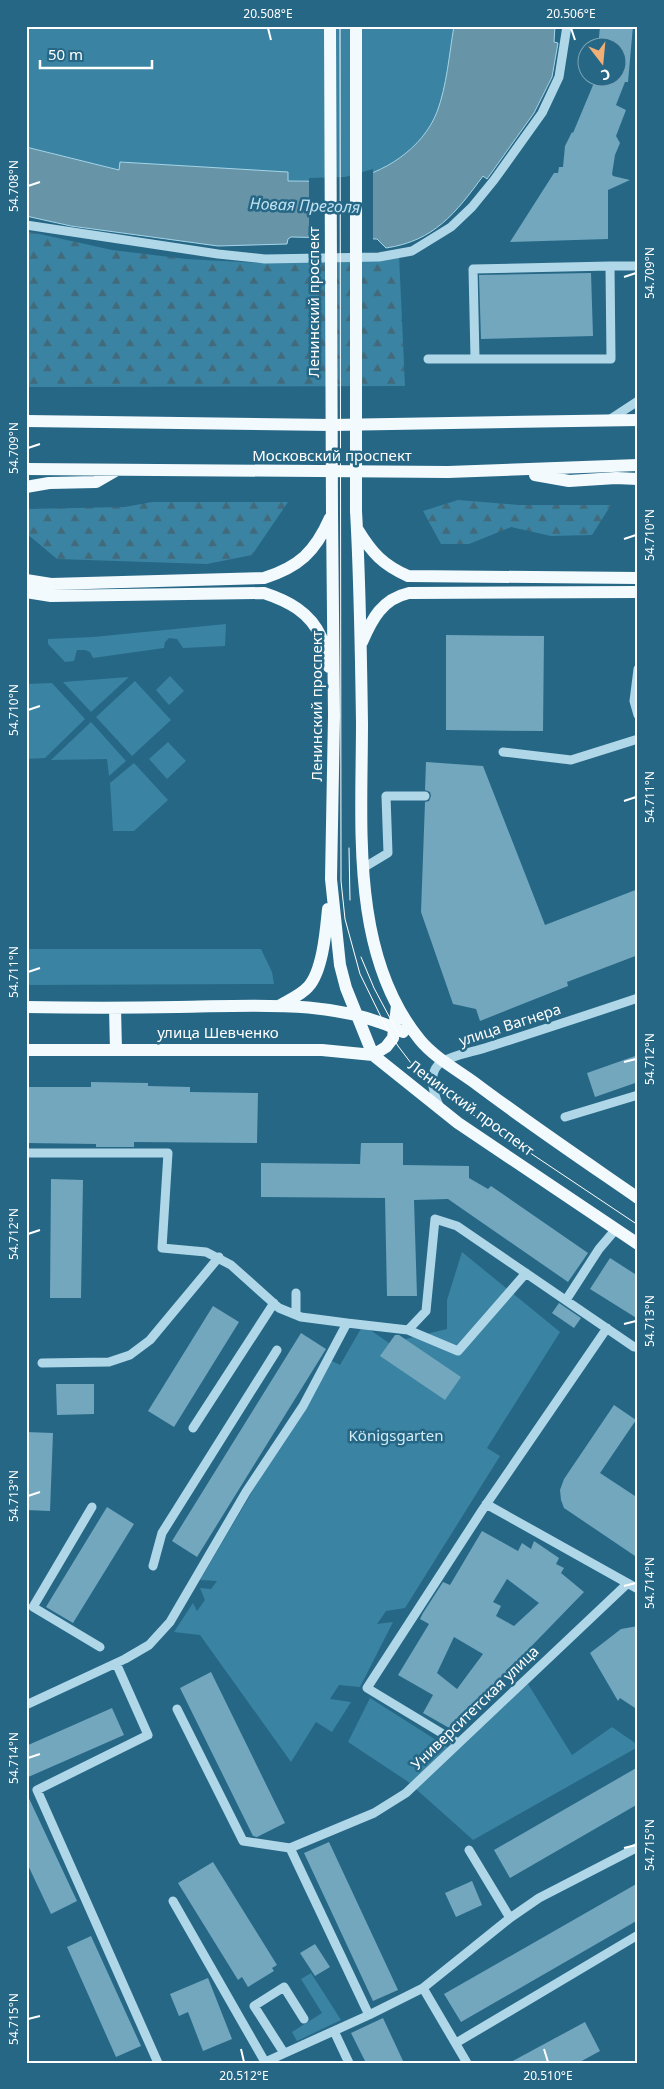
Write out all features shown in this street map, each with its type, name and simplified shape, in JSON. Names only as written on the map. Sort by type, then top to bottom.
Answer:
[{"type":"main road","name":"Ленинский проспект","points":[[330,26],[334,686],[331,879],[340,965],[346,988],[373,1055],[441,1110],[638,1244]]},
{"type":"main road","name":"Ленинский проспект","points":[[356,26],[356,511],[361,644],[363,868],[374,948],[397,1006],[421,1041],[489,1094],[638,1198]]},
{"type":"main road","name":"Московский проспект","points":[[26,421],[332,425],[638,420]]},
{"type":"main road","name":"Московский проспект","points":[[26,469],[115,471],[510,471],[638,465]]},
{"type":"main road","points":[[26,487],[49,483],[96,482],[115,471]]},
{"type":"main road","points":[[510,471],[569,481],[616,478],[638,479]]},
{"type":"main road","points":[[26,580],[51,584],[264,578],[283,572],[311,552],[323,534],[332,513]]},
{"type":"main road","points":[[357,529],[371,550],[383,562],[408,576],[638,578]]},
{"type":"main road","points":[[26,592],[51,596],[264,593],[289,602],[304,613],[314,625],[321,637],[334,686]]},
{"type":"main road","points":[[361,644],[370,623],[383,606],[397,595],[409,593],[638,592]]},
{"type":"main road","name":"улица Шевченко","points":[[279,1006],[308,988],[313,980],[326,932],[331,879]]},
{"type":"main road","name":"улица Шевченко","points":[[26,1007],[279,1006],[358,1016],[396,1028],[421,1041]]},
{"type":"main road","points":[[373,1055],[386,1047],[393,1038],[396,1028],[397,1006]]},
{"type":"main road","points":[[115,1008],[116,1050]]},
{"type":"main road","name":"улица Шевченко","points":[[26,1050],[322,1050],[373,1055]]},
{"type":"street","points":[[26,225],[218,254],[264,258],[379,257],[412,251],[451,227],[472,207],[494,180],[542,113],[559,77],[566,26]]},
{"type":"street","points":[[428,359],[611,358],[610,266]]},
{"type":"street","points":[[475,358],[473,269],[638,266]]},
{"type":"street","points":[[607,421],[638,401]]},
{"type":"street","points":[[638,669],[634,701],[638,715]]},
{"type":"street","points":[[502,752],[571,760],[638,738]]},
{"type":"street","points":[[363,868],[388,853],[386,796],[425,796]]},
{"type":"street","name":"улица Вагнера","points":[[441,1110],[435,1097],[432,1082],[434,1071],[444,1060],[484,1049],[638,998]]},
{"type":"street","points":[[565,1117],[638,1095]]},
{"type":"street","points":[[26,1153],[168,1153],[162,1248],[206,1252],[219,1257],[231,1265],[274,1304],[296,1315],[408,1330],[458,1351],[526,1273]]},
{"type":"street","points":[[408,1330],[426,1310],[435,1219],[457,1226],[634,1347]]},
{"type":"street","points":[[566,1300],[599,1249],[616,1229]]},
{"type":"street","points":[[42,1363],[109,1362],[130,1355],[150,1340],[219,1257]]},
{"type":"street","points":[[296,1293],[296,1315]]},
{"type":"street","points":[[193,1428],[274,1304]]},
{"type":"street","points":[[26,1705],[116,1663],[149,1645],[170,1622],[246,1492],[303,1406],[347,1323]]},
{"type":"street","points":[[458,1742],[368,1688],[486,1504],[606,1328]]},
{"type":"street","points":[[153,1566],[162,1533],[277,1350]]},
{"type":"street","points":[[486,1504],[638,1589]]},
{"type":"street","points":[[92,1508],[33,1607],[100,1647]]},
{"type":"street","name":"Университетская улица","points":[[290,1848],[374,1813],[406,1793],[628,1583]]},
{"type":"street","points":[[116,1663],[148,1736],[37,1790],[158,2063]]},
{"type":"street","points":[[176,1709],[243,1841],[290,1848],[369,2015]]},
{"type":"street","points":[[173,1901],[264,2062],[369,2015],[423,1988],[510,1918],[539,1898],[638,1847]]},
{"type":"street","points":[[469,1850],[510,1918]]},
{"type":"street","points":[[456,2044],[638,1935]]},
{"type":"street","points":[[284,2053],[254,2006],[284,1988],[304,2020]]},
{"type":"street","points":[[423,1988],[467,2063]]},
{"type":"street","points":[[334,2031],[350,2063]]},
{"type":"green space","points":[[26,26],[454,26],[445,81],[437,112],[431,125],[411,148],[387,166],[359,177],[331,181],[287,181],[288,172],[120,162],[120,170],[26,147]]},
{"type":"green space","points":[[26,231],[112,250],[186,259],[260,263],[399,255],[405,386],[26,387]]},
{"type":"green space","points":[[458,500],[519,505],[611,505],[592,535],[551,536],[511,527],[469,544],[441,544],[423,511]]},
{"type":"green space","points":[[152,502],[288,502],[252,555],[207,564],[57,559],[26,533],[26,509],[125,507]]},
{"type":"green space","points":[[226,624],[225,646],[183,648],[177,639],[169,638],[165,642],[164,648],[93,658],[90,652],[77,650],[74,661],[65,662],[48,644],[48,639],[93,637]]},
{"type":"green space","points":[[170,676],[184,691],[169,705],[156,690]]},
{"type":"green space","points":[[129,677],[91,712],[63,682]]},
{"type":"green space","points":[[135,681],[171,720],[132,756],[96,717]]},
{"type":"green space","points":[[52,683],[85,719],[45,758],[26,759],[26,684]]},
{"type":"green space","points":[[91,722],[126,761],[109,776],[107,759],[51,760]]},
{"type":"green space","points":[[168,742],[186,761],[167,779],[149,759]]},
{"type":"green space","points":[[134,763],[168,800],[134,831],[113,831],[110,783]]},
{"type":"green space","points":[[26,949],[261,949],[272,972],[274,984],[26,985]]},
{"type":"green space","name":"Königsgarten","points":[[462,1252],[560,1332],[487,1448],[500,1456],[405,1608],[386,1611],[377,1624],[393,1622],[360,1687],[339,1685],[330,1699],[351,1702],[332,1732],[316,1722],[291,1762],[200,1635],[174,1632],[193,1603],[197,1611],[205,1600],[200,1588],[211,1589],[217,1581],[200,1580],[330,1360],[340,1365],[363,1325],[389,1343],[447,1329],[447,1300]]},
{"type":"green space","points":[[528,1684],[572,1755],[612,1727],[638,1745],[638,1747],[473,1840],[407,1781],[348,1742],[370,1698],[455,1752]]},
{"type":"green space","points":[[311,1973],[341,2020],[297,2041],[292,2032],[322,2013],[301,1979]]},
{"type":"water","name":"Новая Преголя","points":[[454,26],[555,26],[554,42],[558,43],[552,77],[534,113],[487,179],[483,176],[453,213],[431,232],[418,239],[386,248],[377,239],[291,237],[288,239],[287,244],[218,246],[71,226],[26,216],[26,147],[119,170],[120,162],[288,172],[288,181],[345,180],[359,177],[387,166],[412,148],[431,125],[443,91]]},
{"type":"pier","points":[[373,169],[373,241],[309,240],[309,178],[345,177]]},
{"type":"building","points":[[600,26],[633,26],[628,82],[626,82],[626,38],[599,38]]},
{"type":"building","points":[[592,88],[623,88],[616,105],[626,110],[616,136],[620,143],[615,155],[612,174],[613,176],[630,180],[608,190],[608,239],[510,242],[554,173],[558,173],[559,167],[563,167],[565,146],[573,133]]},
{"type":"building","points":[[591,273],[593,336],[481,339],[479,275]]},
{"type":"building","points":[[446,635],[544,636],[543,731],[446,730]]},
{"type":"building","points":[[426,762],[483,766],[545,925],[638,889],[638,955],[567,982],[568,986],[480,1021],[476,1009],[453,1004],[421,912],[425,802],[429,801],[431,796],[430,792],[425,790]]},
{"type":"building","points":[[638,1055],[638,1082],[595,1097],[587,1073]]},
{"type":"building","points":[[91,1082],[148,1083],[148,1086],[190,1087],[190,1092],[258,1093],[257,1143],[134,1142],[134,1147],[96,1147],[96,1144],[26,1143],[26,1087],[91,1087]]},
{"type":"building","points":[[361,1143],[403,1143],[403,1165],[469,1166],[469,1178],[488,1189],[491,1186],[588,1253],[568,1282],[448,1199],[414,1200],[417,1296],[387,1296],[385,1198],[261,1197],[261,1163],[360,1164]]},
{"type":"building","points":[[51,1179],[83,1180],[81,1298],[50,1298]]},
{"type":"building","points":[[610,1258],[638,1276],[638,1319],[590,1289]]},
{"type":"building","points":[[559,1303],[581,1318],[574,1328],[552,1313]]},
{"type":"building","points":[[213,1306],[239,1322],[174,1427],[148,1411]]},
{"type":"building","points":[[301,1333],[326,1349],[197,1557],[172,1541]]},
{"type":"building","points":[[395,1335],[399,1335],[461,1377],[445,1400],[380,1356]]},
{"type":"building","points":[[56,1384],[94,1384],[94,1414],[57,1415]]},
{"type":"building","points":[[614,1405],[636,1420],[600,1473],[638,1498],[638,1558],[564,1508],[561,1500],[560,1490],[564,1479]]},
{"type":"building","points":[[26,1432],[53,1433],[50,1511],[26,1510]]},
{"type":"building","points":[[107,1507],[134,1524],[73,1623],[46,1607]]},
{"type":"building","points":[[482,1531],[518,1551],[522,1543],[531,1549],[534,1541],[559,1558],[556,1564],[564,1568],[561,1573],[584,1592],[451,1729],[423,1713],[433,1695],[398,1675],[429,1624],[420,1619],[423,1613],[443,1582],[450,1585]],"holes":[[[507,1579],[539,1603],[514,1626],[496,1616],[501,1606],[493,1602]],[[454,1637],[483,1654],[457,1689],[437,1673]]]},
{"type":"building","points":[[638,1626],[638,1710],[620,1698],[618,1701],[590,1653],[621,1629]]},
{"type":"building","points":[[211,1672],[285,1823],[257,1837],[253,1836],[180,1688]]},
{"type":"building","points":[[112,1708],[124,1735],[26,1778],[26,1746]]},
{"type":"building","points":[[638,1767],[638,1804],[510,1878],[494,1850]]},
{"type":"building","points":[[26,1792],[77,1901],[51,1914],[26,1861]]},
{"type":"building","points":[[329,1842],[398,1990],[373,2001],[304,1853]]},
{"type":"building","points":[[213,1862],[277,1965],[272,1968],[274,1971],[248,1987],[242,1977],[238,1980],[178,1883]]},
{"type":"building","points":[[472,1881],[482,1905],[456,1917],[445,1893]]},
{"type":"building","points":[[638,1883],[638,1920],[461,2022],[444,1994]]},
{"type":"building","points":[[91,1936],[141,2046],[116,2057],[67,1947]]},
{"type":"building","points":[[315,1944],[330,1967],[315,1976],[300,1953]]},
{"type":"building","points":[[208,1978],[232,2039],[203,2051],[188,2012],[179,2016],[170,1994]]},
{"type":"building","points":[[383,2018],[404,2063],[366,2063],[351,2033]]},
{"type":"building","points":[[585,2022],[600,2051],[578,2063],[509,2063]]},
{"type":"tram line","points":[[340,26],[341,881],[345,919],[360,974],[384,1023],[398,1046],[427,1084],[638,1225]]},
{"type":"tram line","points":[[349,848],[350,900]]},
{"type":"tram line","points":[[361,957],[374,988],[399,1035]]},
{"type":"tram line","points":[[420,1066],[427,1074],[473,1104]]}]
